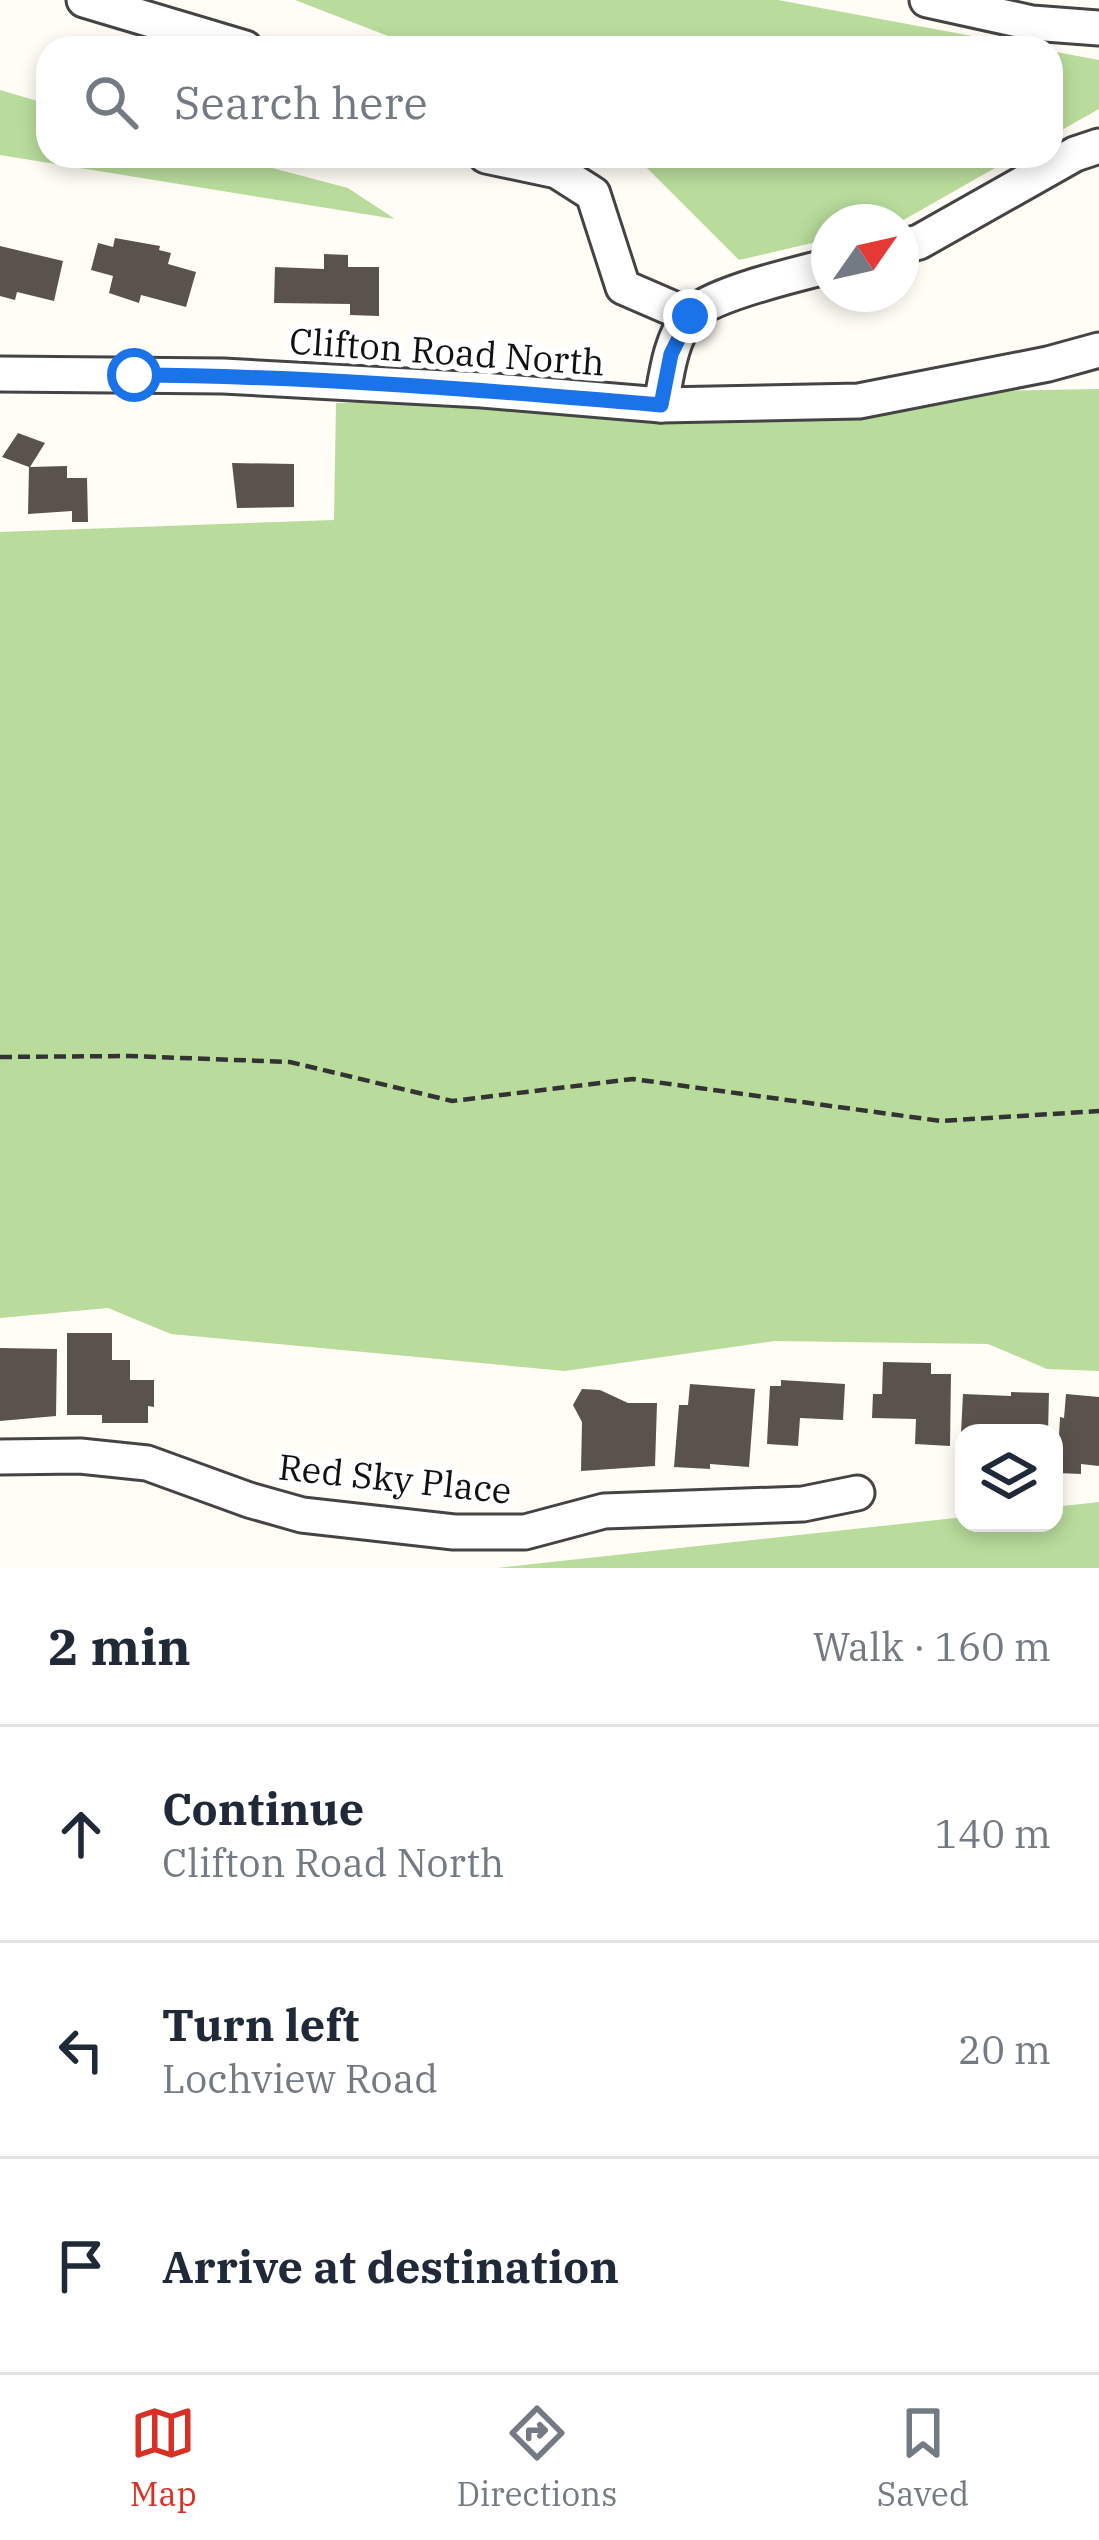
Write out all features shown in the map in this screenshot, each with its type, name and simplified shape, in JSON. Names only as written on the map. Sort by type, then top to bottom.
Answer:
[{"type":"street","points":[[84,0],[205,36]]},
{"type":"street","points":[[927,0],[1032,23],[1099,28]]},
{"type":"street","points":[[1063,161],[1099,146]]},
{"type":"street","points":[[543,168],[557,171],[593,194],[623,287],[690,316]]},
{"type":"street","points":[[919,242],[1051,168]]},
{"type":"street","points":[[661,405],[671,354],[690,316],[718,300],[811,272]]},
{"type":"street","name":"Clifton Road North","points":[[0,374],[223,376],[661,405],[859,401],[1099,350]]},
{"type":"street","name":"Red Sky Place","points":[[0,1456],[147,1462],[302,1515],[454,1532],[525,1532],[604,1511],[803,1504],[856,1492]]},
{"type":"path","points":[[0,1057],[290,1062],[452,1101],[633,1079],[941,1121],[1099,1112]]},
{"type":"green space","points":[[295,0],[778,0],[972,36],[388,36]]},
{"type":"green space","points":[[1063,53],[1099,60],[1099,109],[1063,129]]},
{"type":"green space","points":[[0,90],[36,100],[36,161],[0,155]]},
{"type":"green space","points":[[80,168],[272,168],[348,188],[395,219]]},
{"type":"green space","points":[[647,168],[995,168],[919,211],[919,204],[811,204],[811,243],[739,260]]},
{"type":"green space","points":[[1099,389],[1099,1371],[1047,1369],[988,1344],[775,1341],[565,1371],[171,1334],[108,1308],[0,1318],[0,532],[334,520],[336,403]]},
{"type":"green space","points":[[1099,1502],[1099,1568],[497,1568],[955,1518],[955,1532],[1063,1532],[1063,1506]]},
{"type":"building","points":[[115,238],[160,246],[159,250],[171,253],[168,264],[196,272],[186,307],[141,295],[139,303],[109,293],[113,276],[91,270],[98,243],[113,247]]},
{"type":"building","points":[[0,246],[63,261],[54,301],[17,292],[15,300],[0,296]]},
{"type":"building","points":[[324,254],[348,255],[348,267],[379,267],[379,316],[350,315],[350,304],[274,303],[275,267],[324,269]]},
{"type":"building","points":[[18,433],[45,443],[30,467],[67,466],[67,478],[87,478],[88,522],[72,522],[72,511],[28,514],[29,467],[2,457]]},
{"type":"building","points":[[232,463],[294,464],[294,507],[237,508]]},
{"type":"building","points":[[67,1333],[112,1333],[112,1360],[130,1360],[130,1380],[154,1380],[154,1407],[148,1406],[148,1423],[102,1423],[102,1415],[67,1415]]},
{"type":"building","points":[[0,1348],[57,1349],[56,1416],[0,1421]]},
{"type":"building","points":[[883,1362],[931,1363],[931,1374],[951,1374],[950,1446],[915,1444],[916,1419],[872,1418],[873,1394],[882,1394]]},
{"type":"building","points":[[781,1380],[845,1384],[843,1420],[800,1418],[798,1446],[767,1444],[770,1386],[781,1386]]},
{"type":"building","points":[[690,1384],[755,1389],[749,1467],[674,1467],[679,1405],[688,1405]]},
{"type":"building","points":[[582,1389],[600,1390],[628,1403],[657,1403],[655,1466],[581,1471],[582,1422],[573,1405]]},
{"type":"building","points":[[1011,1392],[1049,1393],[1048,1424],[961,1424],[963,1394],[1011,1396]]},
{"type":"building","points":[[1066,1394],[1099,1397],[1099,1466],[1081,1464],[1081,1474],[1063,1473],[1060,1424],[1060,1417],[1064,1418]]},
{"type":"route","points":[[134,375],[482,390],[661,405],[671,354],[690,316]]}]
